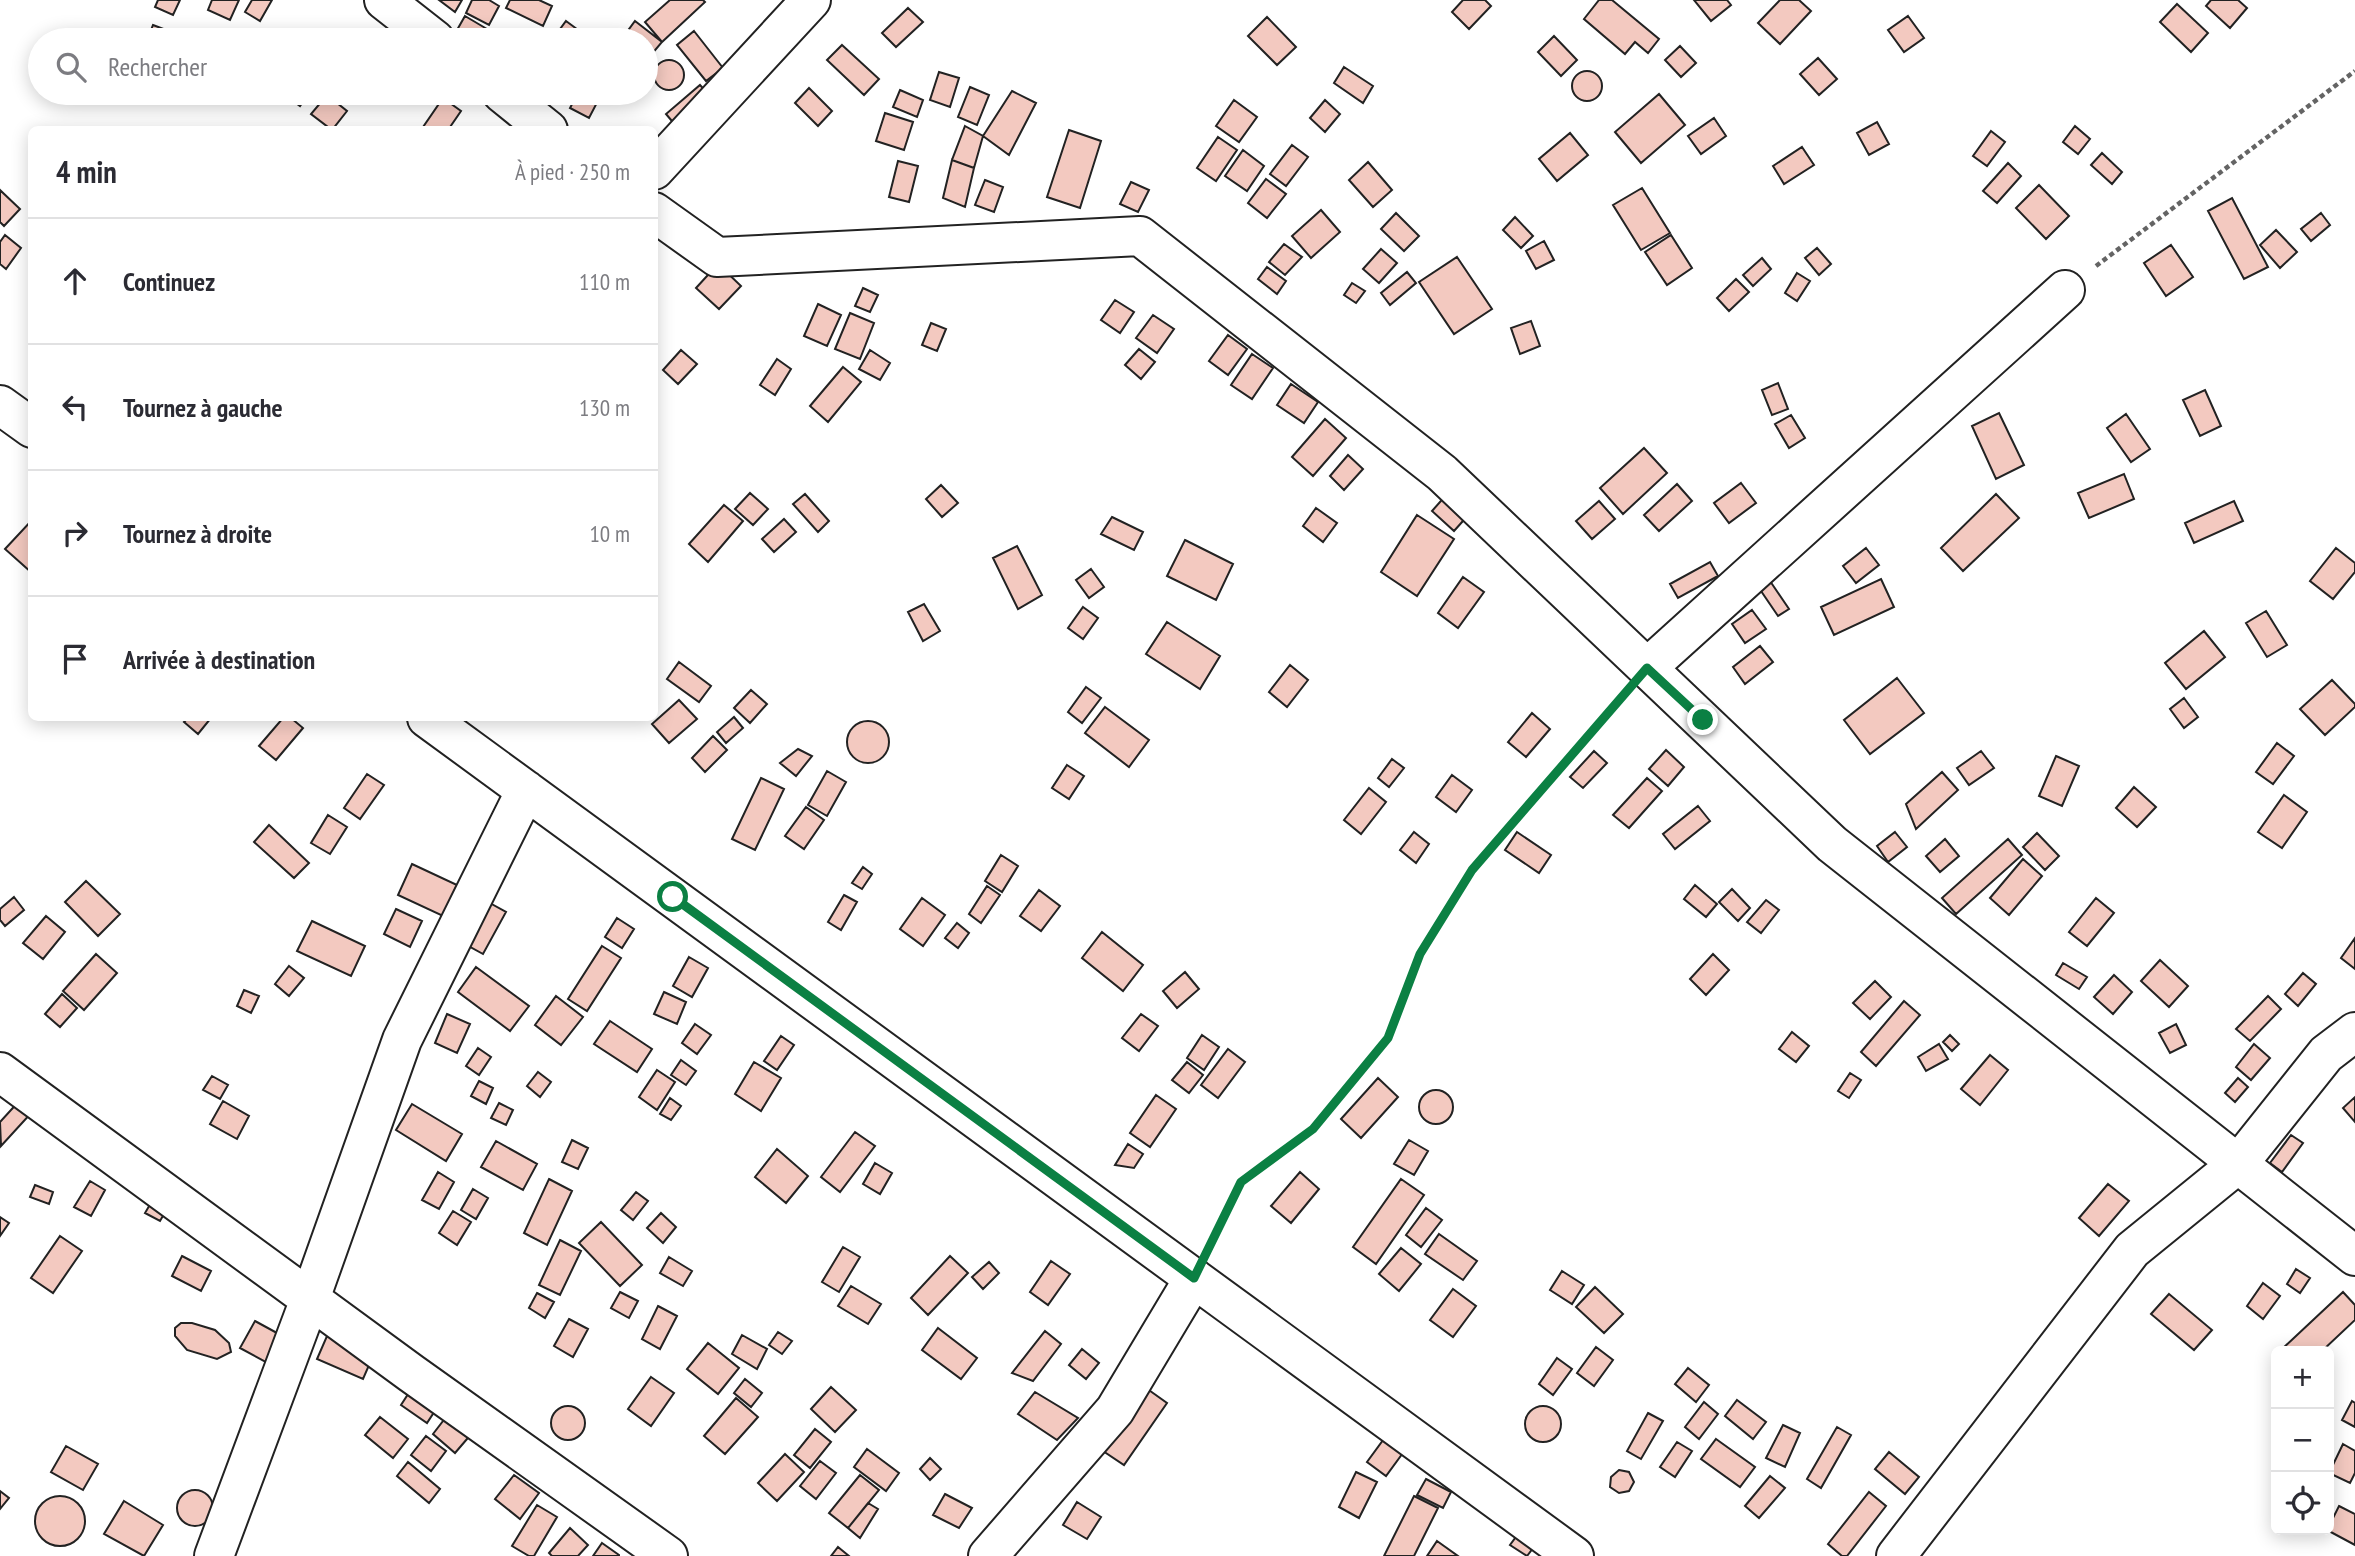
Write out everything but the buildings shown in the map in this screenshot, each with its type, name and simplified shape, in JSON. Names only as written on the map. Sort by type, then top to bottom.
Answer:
[{"type":"street","points":[[384,0],[420,28]]},
{"type":"street","points":[[658,166],[811,0]]},
{"type":"street","points":[[517,105],[543,126]]},
{"type":"street","points":[[658,215],[717,257],[1140,236],[1442,473],[1832,844],[2355,1256]]},
{"type":"street","points":[[1647,668],[2064,290]]},
{"type":"street","points":[[0,405],[28,425]]},
{"type":"street","points":[[431,721],[1574,1556]]},
{"type":"street","points":[[214,1556],[310,1299],[402,1040],[526,790]]},
{"type":"street","points":[[1896,1556],[2132,1250],[2239,1163],[2326,1054],[2355,1032]]},
{"type":"street","points":[[0,1073],[668,1556]]},
{"type":"street","points":[[988,1556],[1115,1410],[1194,1278]]},
{"type":"path","points":[[2064,290],[2355,71]]},
{"type":"path","points":[[1194,1278],[1241,1182],[1313,1129],[1388,1038],[1420,954],[1472,870],[1647,668]]},
{"type":"route","points":[[673,897],[1194,1278],[1241,1182],[1313,1129],[1388,1038],[1420,954],[1472,870],[1647,668],[1703,720]]}]
